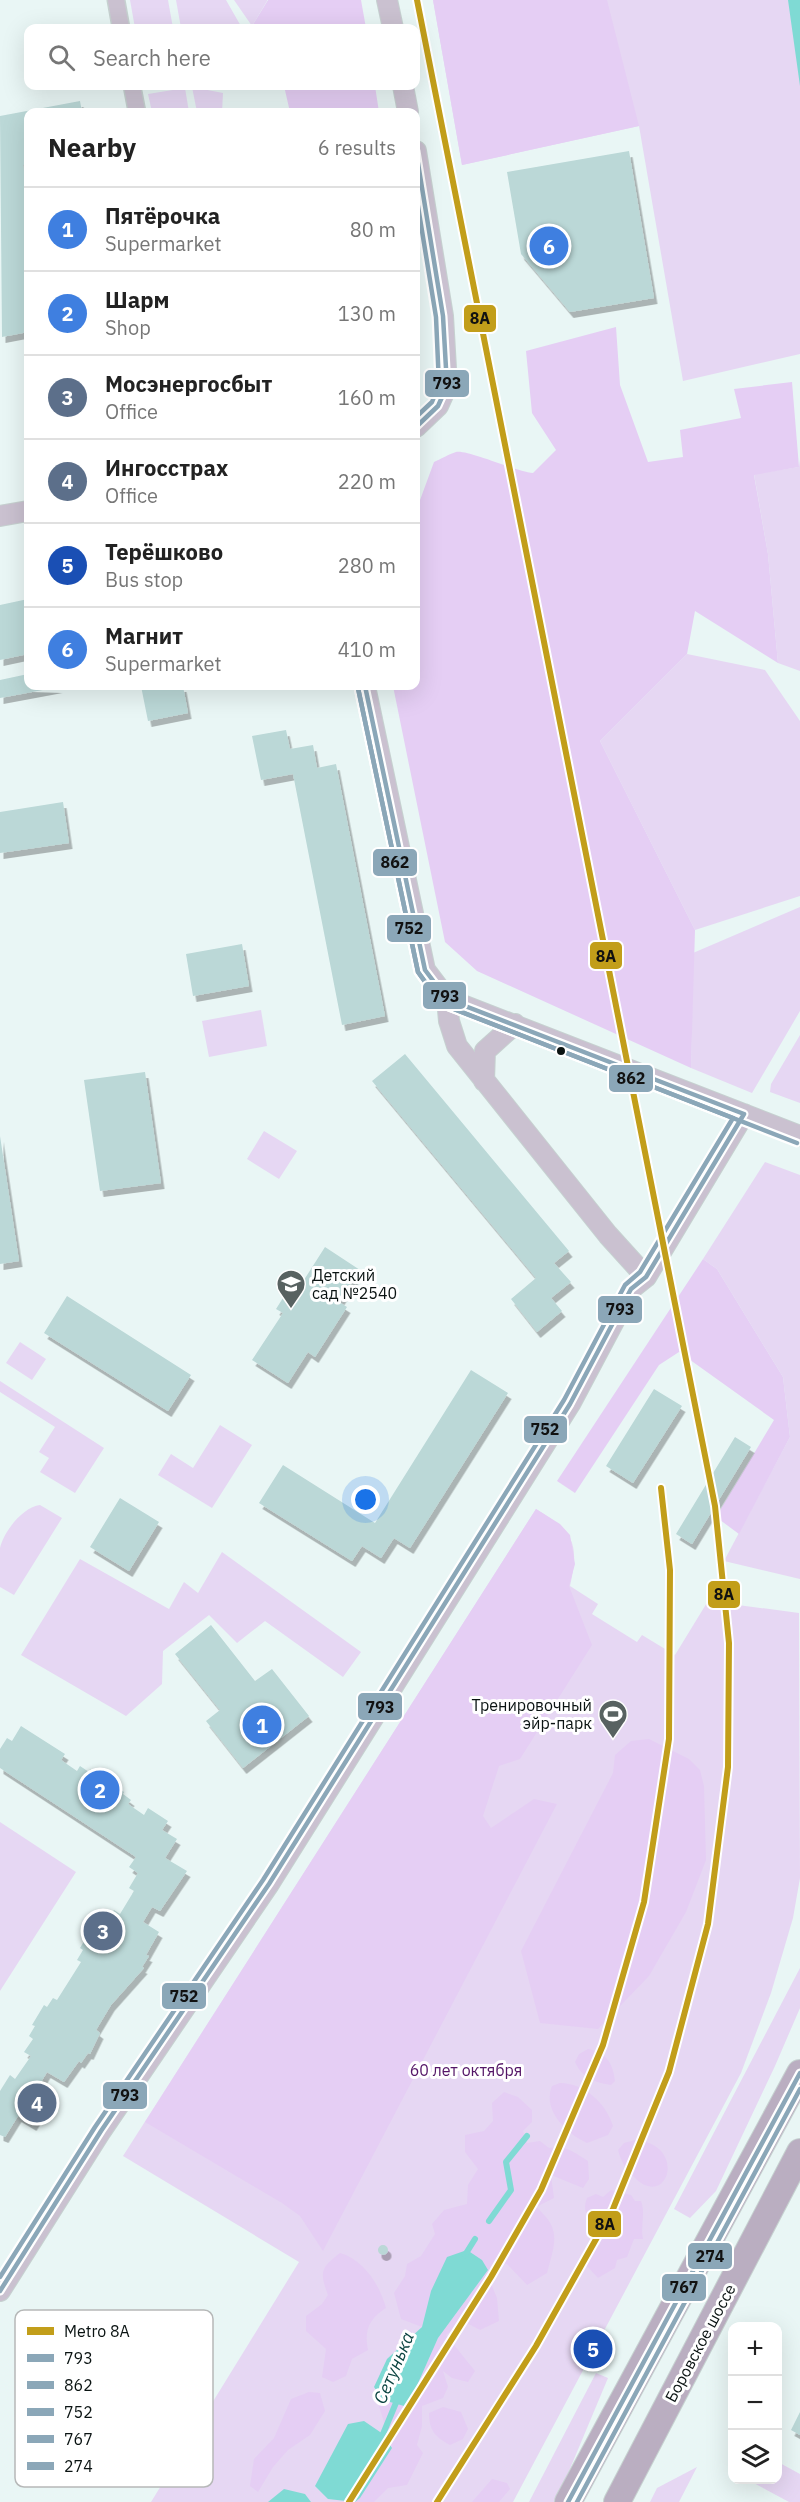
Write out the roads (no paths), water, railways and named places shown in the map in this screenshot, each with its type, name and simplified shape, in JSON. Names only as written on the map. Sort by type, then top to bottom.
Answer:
[{"type":"main road","points":[[568,2502],[800,2073]]},
{"type":"main road","name":"Боровское шоссе","points":[[617,2502],[800,2152]]},
{"type":"street","points":[[116,0],[120,24]]},
{"type":"street","points":[[387,0],[392,24]]},
{"type":"street","points":[[133,90],[136,108]]},
{"type":"street","points":[[404,90],[407,108]]},
{"type":"street","points":[[420,175],[444,316],[447,386],[438,406],[420,424]]},
{"type":"street","points":[[0,516],[24,512]]},
{"type":"street","points":[[366,690],[425,969],[447,999],[449,1021],[457,1046],[608,1234],[646,1277]]},
{"type":"street","points":[[447,999],[800,1136]]},
{"type":"street","points":[[484,1081],[485,1052],[514,1024]]},
{"type":"street","points":[[0,2291],[101,2131],[269,1884],[570,1404],[631,1289],[646,1277],[744,1114]]},
{"type":"water","points":[[788,0],[800,0],[800,86]]},
{"type":"water","points":[[467,2250],[482,2260],[488,2270],[438,2338],[415,2390],[404,2406],[383,2400],[374,2387],[387,2359],[422,2327],[431,2291],[447,2257]]},
{"type":"water","points":[[364,2421],[383,2434],[392,2448],[360,2498],[355,2502],[328,2499],[315,2486],[348,2424]]},
{"type":"water","points":[[284,2489],[305,2494],[311,2502],[268,2502]]},
{"type":"waterway","name":"Сетунька","points":[[489,2221],[511,2190],[506,2162],[527,2136]]},
{"type":"waterway","name":"Сетунька","points":[[465,2255],[475,2239]]},
{"type":"waterway","name":"Сетунька","points":[[378,2439],[383,2434],[398,2398]]},
{"type":"metro line","name":"8А","points":[[417,0],[715,1506],[729,1643],[728,1767],[708,1924],[669,2072],[613,2209],[536,2346],[437,2502]]},
{"type":"metro line","name":"8А","points":[[349,2502],[491,2277],[541,2190],[603,2045],[644,1902],[669,1739],[670,1570],[661,1488]]},
{"type":"place","name":"Магнит","points":[[549,246]]},
{"type":"place","name":"Детский сад №2540","points":[[291,1310]]},
{"type":"place","name":"Пятёрочка","points":[[262,1725]]},
{"type":"place","name":"Тренировочный эйр-парк","points":[[613,1740]]},
{"type":"place","name":"Шарм","points":[[100,1790]]},
{"type":"place","name":"Мосэнергосбыт","points":[[103,1931]]},
{"type":"place","name":"Ингосстрах","points":[[37,2103]]},
{"type":"place","name":"Терёшково","points":[[593,2349]]},
{"type":"park label","name":"60 лет октября","points":[[466,2070]]}]
